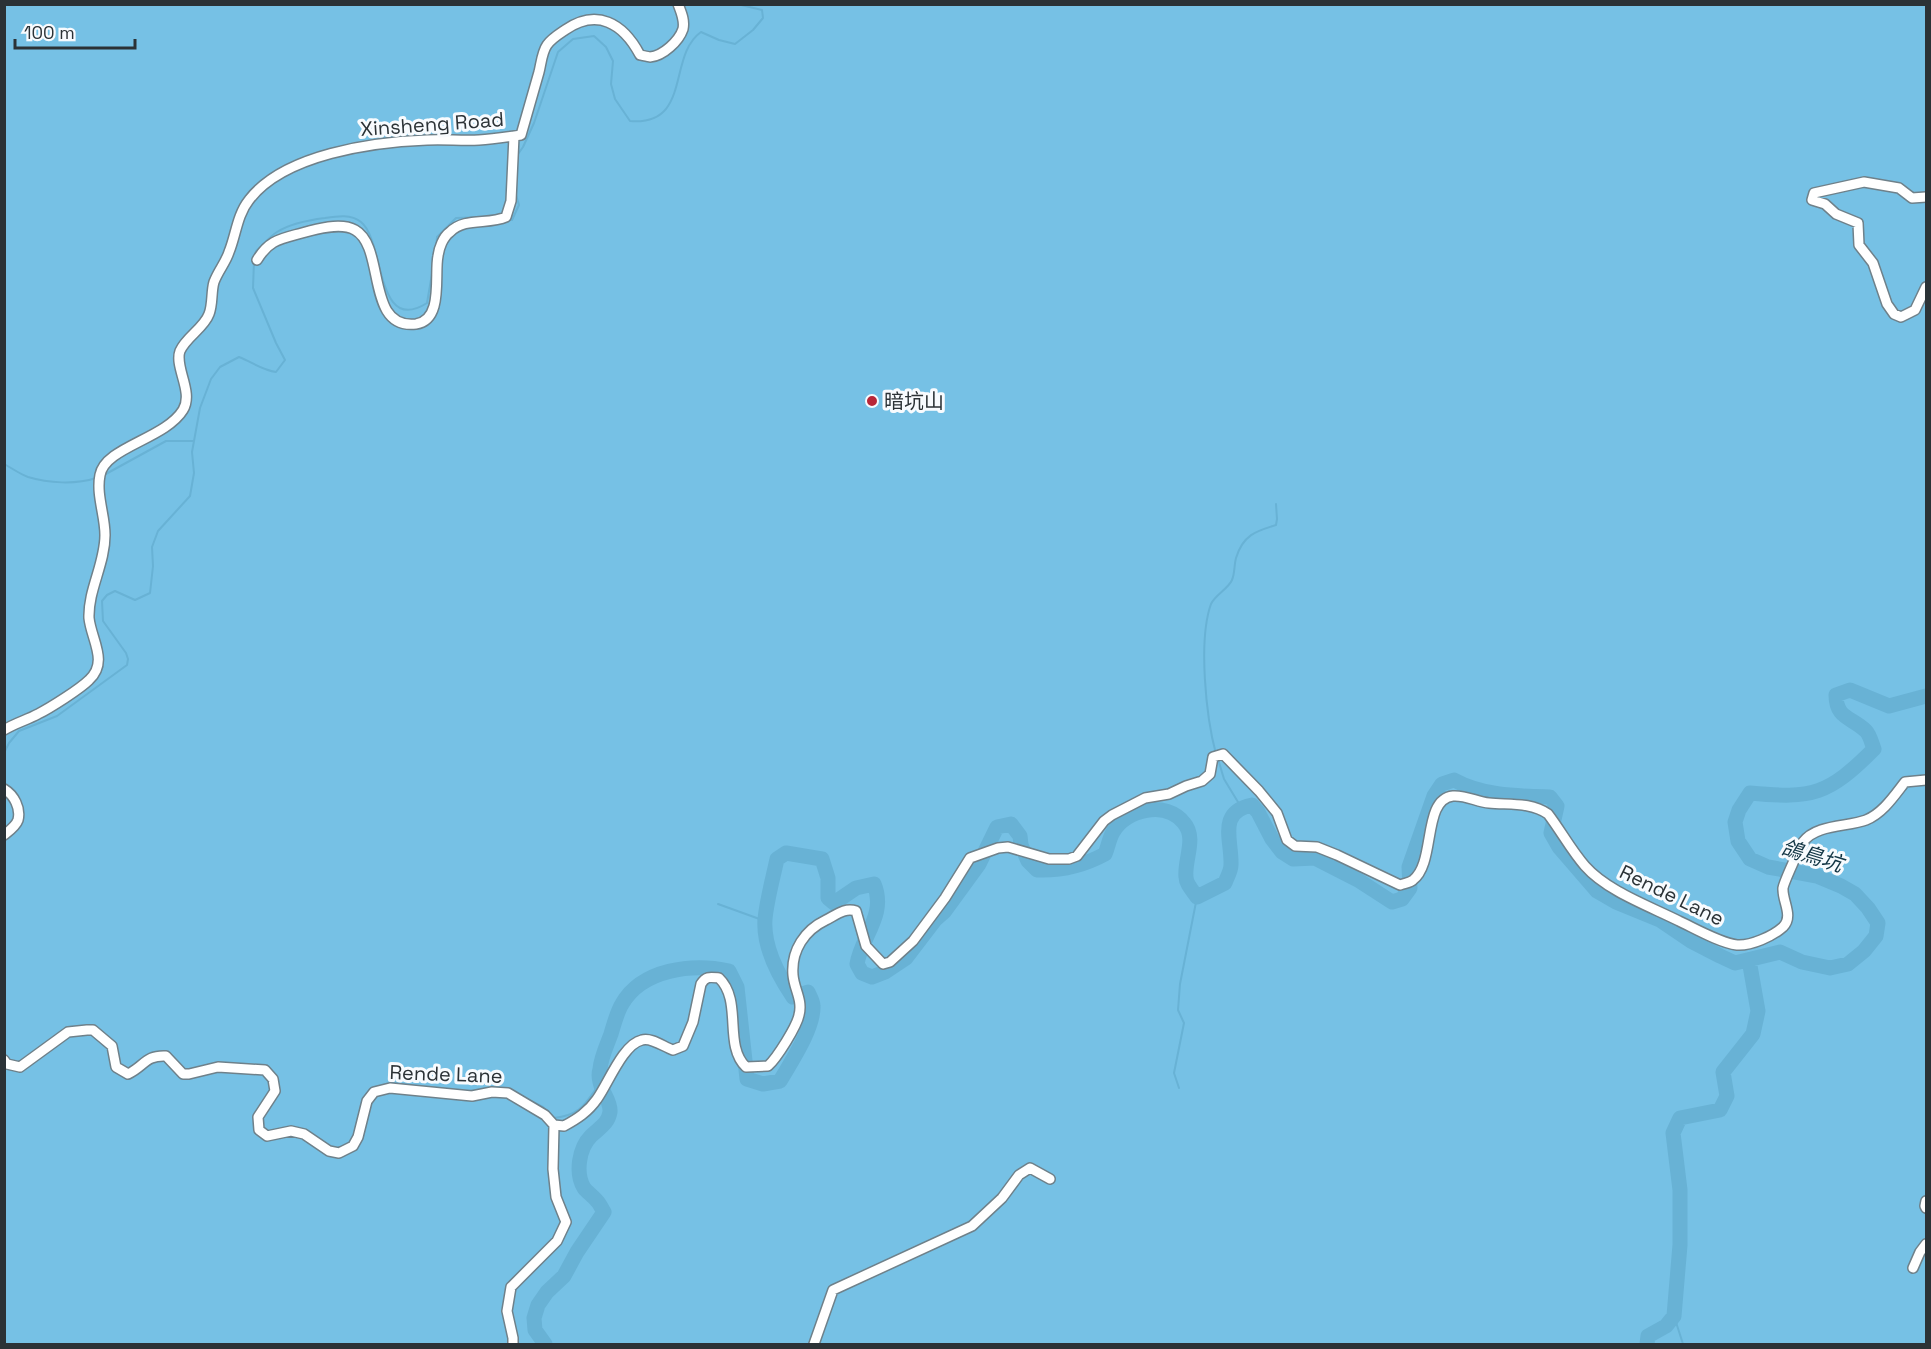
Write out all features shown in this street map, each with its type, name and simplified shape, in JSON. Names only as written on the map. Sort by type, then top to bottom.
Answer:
[{"type":"street","name":"Xinsheng Road","points":[[4,730],[38,714],[91,679],[99,658],[89,618],[94,585],[103,557],[105,535],[100,477],[111,457],[166,429],[184,409],[186,396],[183,374],[178,360],[180,350],[209,315],[214,282],[230,252],[236,226],[249,201],[264,185],[286,170],[349,148],[425,140],[480,140],[521,135],[546,46],[558,35],[586,19],[612,23],[624,31],[640,55],[649,57],[664,52],[674,43],[683,28],[683,15],[678,4]]},
{"type":"street","points":[[257,260],[264,248],[280,239],[318,228],[354,228],[363,236],[368,245],[383,302],[390,316],[399,323],[417,324],[425,320],[432,310],[437,288],[437,257],[444,238],[450,230],[468,222],[503,218],[511,201],[514,136]]},
{"type":"street","points":[[1926,197],[1912,198],[1899,188],[1864,182],[1814,193],[1812,200],[1825,204],[1836,214],[1858,223],[1859,245],[1873,263],[1883,297],[1894,314],[1901,316],[1915,310],[1926,287]]},
{"type":"street","name":"Rende Lane","points":[[4,1060],[8,1064],[21,1067],[68,1032],[93,1030],[112,1046],[116,1067],[128,1074],[150,1058],[160,1056],[166,1056],[183,1074],[218,1067],[266,1070],[273,1079],[275,1090],[258,1117],[259,1130],[267,1136],[291,1131],[304,1134],[329,1151],[339,1153],[353,1146],[358,1137],[367,1101],[374,1092],[390,1088],[472,1096],[492,1092],[508,1093],[545,1115],[554,1125],[564,1126],[583,1115],[599,1095],[627,1050],[636,1042],[643,1039],[649,1040],[673,1050],[683,1046],[693,1022],[701,984],[709,976],[719,978],[728,991],[738,1059],[746,1067],[768,1066],[774,1060],[799,1017],[801,1002],[793,976],[795,949],[815,925],[846,910],[856,911],[865,943],[883,964],[890,962],[913,941],[945,898],[970,858],[1008,847],[1049,859],[1069,859],[1077,856],[1104,821],[1112,815],[1145,798],[1169,794],[1202,781],[1210,774],[1213,758],[1223,754],[1277,813],[1287,840],[1295,846],[1317,847],[1400,885],[1412,881],[1423,866],[1436,809],[1442,799],[1452,796],[1467,797],[1486,803],[1530,806],[1548,814],[1585,866],[1600,880],[1626,896],[1708,935],[1738,945],[1773,934],[1785,925],[1788,916],[1783,887],[1803,843],[1809,836],[1867,819],[1883,809],[1905,782],[1926,780]]},
{"type":"street","points":[[4,789],[12,793],[18,819],[4,835]]},
{"type":"street","points":[[513,1344],[507,1311],[511,1287],[557,1241],[566,1222],[556,1197],[553,1169],[554,1125]]},
{"type":"street","points":[[814,1344],[833,1290],[972,1226],[1002,1198],[1019,1175],[1030,1168],[1050,1179]]},
{"type":"street","points":[[1926,1201],[1926,1208]]},
{"type":"street","points":[[1913,1268],[1926,1244]]},
{"type":"shaded area","points":[[5,5],[1926,5],[1926,1344],[5,1344]]},
{"type":"waterway","points":[[516,157],[534,123],[558,52],[573,39],[594,36],[606,47],[613,61],[611,84],[615,99],[630,121],[649,120],[662,113],[671,101],[684,57],[691,43],[701,32],[735,44],[753,30],[763,18],[762,10],[737,4]]},
{"type":"waterway","points":[[508,220],[512,220],[519,205],[516,195]]},
{"type":"waterway","points":[[255,255],[256,251],[271,236],[288,226],[300,222],[344,216],[357,219],[369,232],[384,282],[390,297],[398,307],[410,310],[427,303],[433,268]]},
{"type":"waterway","points":[[436,247],[437,237],[456,218],[485,217]]},
{"type":"waterway","points":[[4,753],[19,731],[57,716],[127,665],[126,653],[103,621],[102,601],[115,591],[135,600],[150,593],[153,566],[152,547],[158,531],[190,496],[194,473],[192,452],[200,408],[211,379],[220,367],[239,357],[276,372],[285,360],[253,288],[254,261]]},
{"type":"waterway","points":[[104,475],[166,441],[194,441]]},
{"type":"waterway","points":[[6,465],[25,476],[44,481],[71,482],[96,478]]},
{"type":"waterway","points":[[1216,754],[1209,720],[1205,679],[1207,619],[1211,604],[1232,580],[1236,558],[1242,544],[1256,532],[1276,525],[1276,504]]},
{"type":"waterway","points":[[545,1344],[535,1330],[534,1318],[538,1305],[547,1292],[564,1276],[604,1212],[584,1188],[579,1168],[581,1154],[587,1141],[609,1116],[609,1104],[599,1073],[619,1011],[631,992],[642,983],[669,971],[699,968],[729,971],[737,987],[747,1079],[763,1084],[780,1081],[801,1045],[810,1024],[812,1002],[808,992],[793,997],[787,988],[769,950],[765,929],[767,904],[777,859],[786,853],[822,859],[828,878],[828,898],[834,903],[856,888],[874,884],[877,895],[875,916],[857,964],[862,973],[872,977],[885,972],[906,958],[979,864],[997,827],[1011,824],[1020,836],[1028,861],[1037,870],[1055,870],[1080,865],[1105,854],[1110,837],[1119,824],[1136,813],[1147,810],[1167,811],[1176,816],[1188,829],[1190,842],[1186,880],[1197,897],[1225,883],[1231,867],[1230,820],[1241,809],[1252,805],[1282,852],[1293,859],[1315,858],[1358,880],[1392,902],[1402,899],[1410,888],[1409,867],[1434,796],[1442,784],[1454,780],[1488,792],[1550,797],[1557,806],[1551,833],[1559,847],[1597,891],[1616,902],[1660,920],[1691,941],[1720,956],[1735,963],[1780,952],[1802,962],[1830,968],[1848,964],[1864,951],[1876,936],[1878,923],[1855,894],[1841,886],[1817,876],[1768,867],[1750,859],[1738,841],[1735,822],[1739,810],[1750,793],[1805,794],[1831,785],[1874,749],[1866,731],[1839,709],[1836,695],[1850,690],[1889,706],[1926,696]]},
{"type":"waterway","points":[[1218,759],[1224,779],[1241,807]]},
{"type":"waterway","points":[[1179,1088],[1174,1073],[1184,1023],[1178,1010],[1180,984],[1197,897]]},
{"type":"waterway","points":[[718,904],[765,921]]},
{"type":"waterway","name":"鴿鳥坑","points":[[1647,1344],[1648,1336],[1666,1326],[1674,1316],[1680,1245],[1680,1190],[1673,1133],[1680,1118],[1720,1110],[1727,1096],[1723,1072],[1753,1034],[1758,1011],[1749,960]]},
{"type":"waterway","points":[[392,1083],[407,1085]]},
{"type":"waterway","points":[[527,1099],[543,1107],[554,1118],[570,1114],[582,1107],[600,1083]]},
{"type":"waterway","points":[[469,1091],[490,1088]]},
{"type":"waterway","points":[[1674,1316],[1683,1344]]},
{"type":"place","name":"暗坑山","points":[[872,401]]}]
